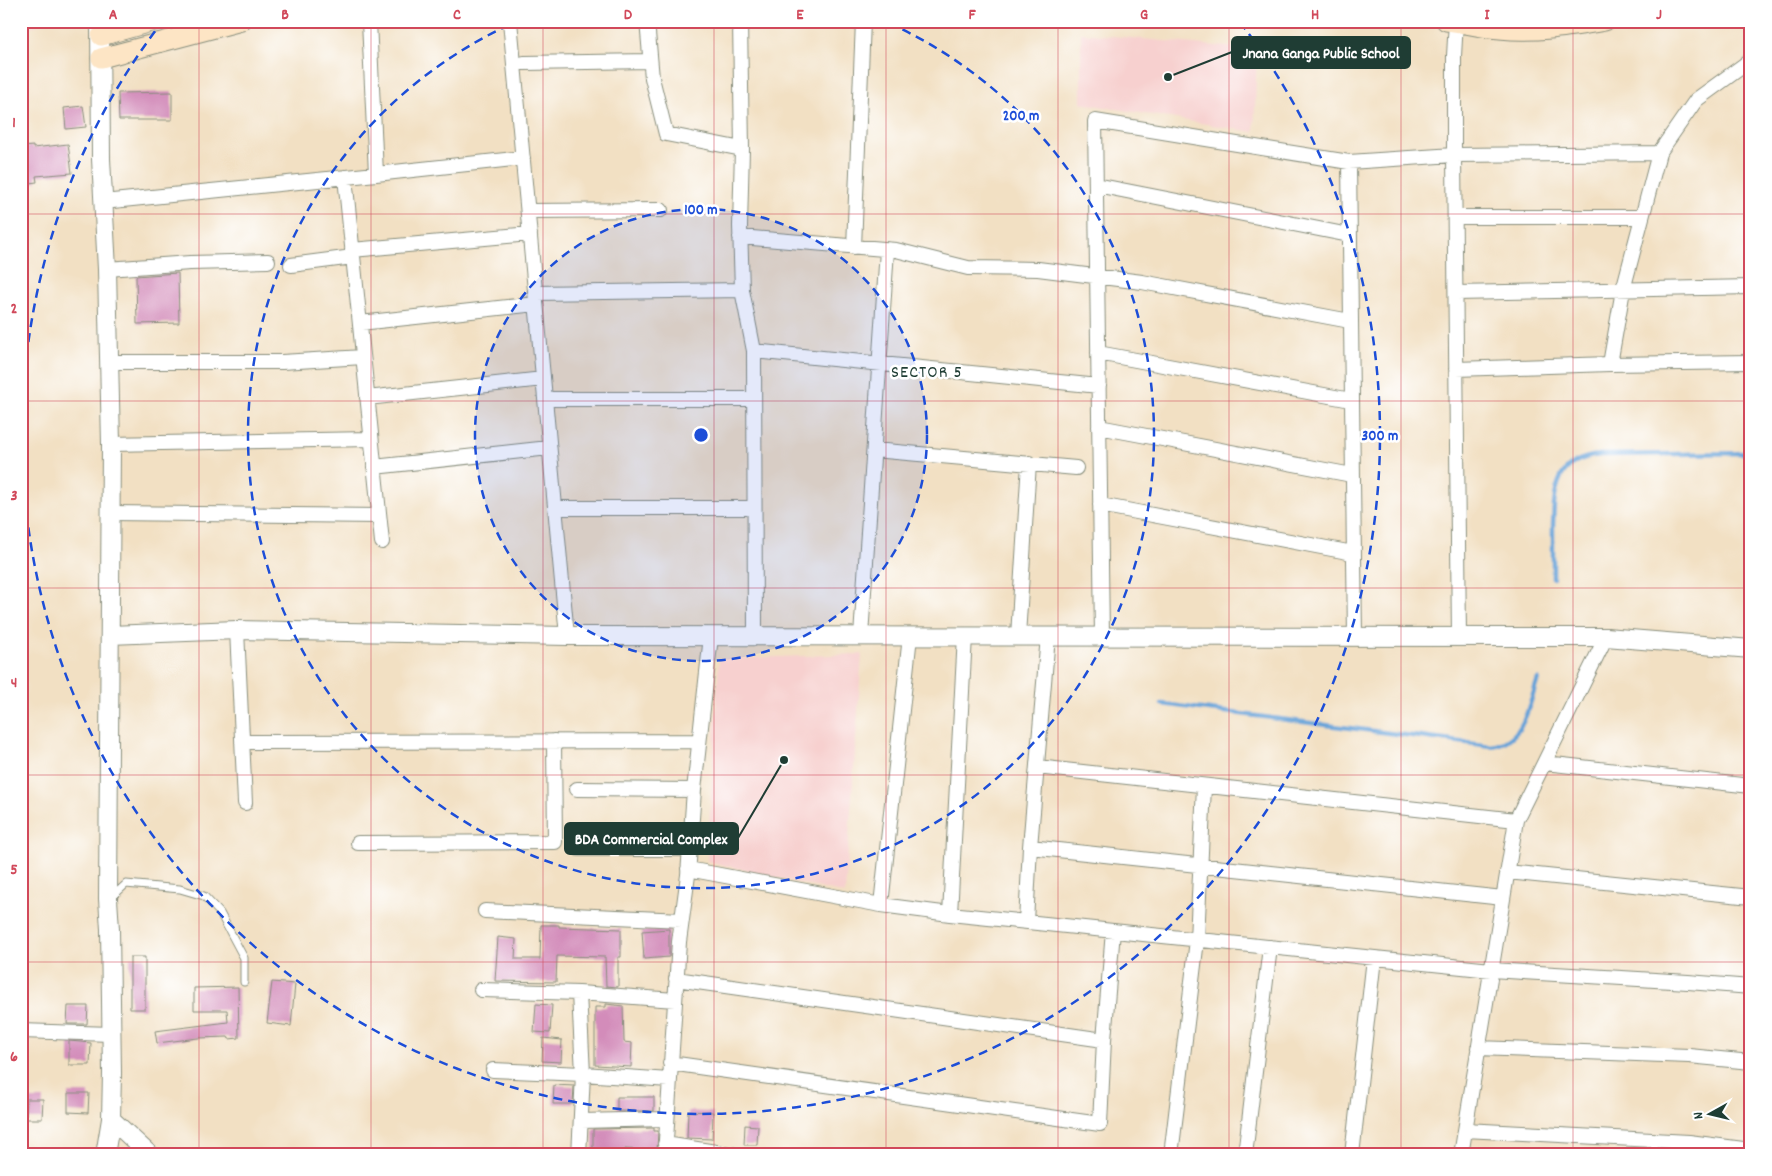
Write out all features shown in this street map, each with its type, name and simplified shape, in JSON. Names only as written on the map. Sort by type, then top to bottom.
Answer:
[{"type":"main road","points":[[101,29],[154,21]]},
{"type":"main road","points":[[101,58],[241,21]]},
{"type":"main road","points":[[1453,22],[1501,30],[1528,30],[1563,28],[1605,21]]},
{"type":"street","points":[[369,21],[376,174]]},
{"type":"street","points":[[510,21],[567,636]]},
{"type":"street","points":[[647,21],[650,61],[666,134],[742,149]]},
{"type":"street","points":[[740,21],[742,149],[740,237],[742,290],[754,351],[756,636]]},
{"type":"street","points":[[854,246],[863,21]]},
{"type":"street","points":[[1453,22],[1459,638]]},
{"type":"street","points":[[101,29],[101,158],[111,444],[108,899],[111,1118],[105,1155]]},
{"type":"street","points":[[1610,364],[1623,290],[1659,153],[1696,100],[1751,60]]},
{"type":"street","points":[[524,63],[650,61]]},
{"type":"street","points":[[1102,636],[1095,121],[1349,162],[1454,154],[1659,153]]},
{"type":"street","points":[[103,202],[522,158]]},
{"type":"street","points":[[1349,162],[1354,638]]},
{"type":"street","points":[[345,178],[382,542]]},
{"type":"street","points":[[1096,185],[1349,235]]},
{"type":"street","points":[[528,211],[661,210]]},
{"type":"street","points":[[1455,218],[1641,217]]},
{"type":"street","points":[[291,265],[353,254],[530,234]]},
{"type":"street","points":[[740,237],[896,250],[968,268],[1038,269],[1142,282],[1350,321]]},
{"type":"street","points":[[862,636],[887,250]]},
{"type":"street","points":[[106,269],[190,263],[268,261]]},
{"type":"street","points":[[1456,293],[1751,287]]},
{"type":"street","points":[[360,324],[536,298],[742,290]]},
{"type":"street","points":[[754,351],[1099,386]]},
{"type":"street","points":[[1098,353],[1351,400]]},
{"type":"street","points":[[108,362],[282,362],[363,357]]},
{"type":"street","points":[[1456,369],[1751,362]]},
{"type":"street","points":[[367,398],[543,379]]},
{"type":"street","points":[[545,399],[754,399]]},
{"type":"street","points":[[1099,427],[1352,475]]},
{"type":"street","points":[[111,444],[371,439]]},
{"type":"street","points":[[374,467],[549,448]]},
{"type":"street","points":[[874,450],[1076,468]]},
{"type":"street","points":[[1018,636],[1030,463]]},
{"type":"street","points":[[1100,505],[1353,553]]},
{"type":"street","points":[[555,508],[754,508]]},
{"type":"street","points":[[111,514],[379,516]]},
{"type":"street","points":[[110,635],[238,630],[567,636],[1606,637],[1751,649]]},
{"type":"street","points":[[238,630],[245,803]]},
{"type":"street","points":[[711,636],[676,979],[665,1149],[735,1155]]},
{"type":"street","points":[[881,905],[910,636]]},
{"type":"street","points":[[950,914],[965,636]]},
{"type":"street","points":[[1026,922],[1030,847],[1048,636]]},
{"type":"street","points":[[1461,1155],[1516,820],[1606,637]]},
{"type":"street","points":[[358,843],[554,842],[554,741]]},
{"type":"street","points":[[242,742],[699,741]]},
{"type":"street","points":[[1545,763],[1751,786]]},
{"type":"street","points":[[1037,767],[1516,820]]},
{"type":"street","points":[[1171,1155],[1197,940],[1204,786]]},
{"type":"street","points":[[577,789],[694,790]]},
{"type":"street","points":[[1030,847],[1503,898]]},
{"type":"street","points":[[580,849],[689,849]]},
{"type":"street","points":[[688,869],[881,905],[950,914],[1491,970],[1751,987]]},
{"type":"street","points":[[1507,872],[1751,897]]},
{"type":"street","points":[[484,911],[682,920]]},
{"type":"street","points":[[670,1063],[1100,1124],[1104,1040],[1114,931]]},
{"type":"street","points":[[1245,1155],[1270,947]]},
{"type":"street","points":[[1352,1155],[1374,958]]},
{"type":"street","points":[[676,979],[1104,1040]]},
{"type":"street","points":[[481,990],[580,993],[675,1000]]},
{"type":"street","points":[[579,1155],[583,1074],[580,993]]},
{"type":"street","points":[[21,1031],[111,1034]]},
{"type":"street","points":[[1478,1048],[1689,1056],[1751,1062]]},
{"type":"street","points":[[493,1070],[669,1080]]},
{"type":"street","points":[[111,1118],[150,1155]]},
{"type":"street","points":[[581,1121],[666,1119]]},
{"type":"street","points":[[1465,1130],[1689,1142],[1751,1150]]},
{"type":"lane","points":[[108,899],[126,884],[180,889],[204,896],[220,913],[244,958],[244,982]]},
{"type":"shaded area","points":[[21,21],[50,21],[21,30]]},
{"type":"shaded area","points":[[1081,33],[1257,50],[1254,132],[1081,103]]},
{"type":"shaded area","points":[[862,654],[845,894],[707,861],[719,659]]},
{"type":"building","points":[[172,92],[172,120],[119,120],[118,93]]},
{"type":"building","points":[[83,106],[86,127],[66,129],[64,108]]},
{"type":"building","points":[[68,144],[72,173],[36,176],[37,182],[21,184],[21,147],[33,146],[33,148]]},
{"type":"building","points":[[178,273],[179,323],[137,324],[136,276]]},
{"type":"building","points":[[541,925],[621,929],[621,957],[618,957],[618,987],[606,986],[605,957],[557,956],[556,982],[495,981],[498,937],[516,939],[515,959],[540,959]]},
{"type":"building","points":[[669,929],[669,957],[644,959],[642,931]]},
{"type":"building","points":[[130,957],[145,957],[145,1009],[130,1009]]},
{"type":"building","points":[[272,982],[295,984],[291,1026],[267,1023]]},
{"type":"building","points":[[238,987],[239,1038],[198,1038],[157,1043],[155,1031],[228,1022],[227,1010],[194,1010],[194,988]]},
{"type":"building","points":[[536,1004],[552,1005],[550,1033],[534,1032]]},
{"type":"building","points":[[606,1004],[623,1006],[624,1042],[632,1043],[631,1067],[595,1065],[595,1007],[606,1007]]},
{"type":"building","points":[[68,1006],[88,1006],[87,1024],[67,1024]]},
{"type":"building","points":[[543,1038],[562,1040],[561,1062],[542,1061]]},
{"type":"building","points":[[69,1041],[91,1043],[90,1065],[69,1065]]},
{"type":"building","points":[[554,1085],[574,1086],[573,1104],[553,1104]]},
{"type":"building","points":[[68,1093],[89,1093],[88,1113],[68,1112]]},
{"type":"building","points":[[617,1097],[654,1097],[654,1111],[617,1111]]},
{"type":"building","points":[[27,1099],[43,1099],[42,1119],[26,1119]]},
{"type":"building","points":[[688,1111],[713,1112],[712,1139],[687,1138]]},
{"type":"building","points":[[745,1125],[758,1126],[757,1145],[744,1145]]},
{"type":"building","points":[[654,1128],[654,1131],[658,1131],[657,1151],[625,1149],[625,1155],[593,1155],[593,1129]]},
{"type":"waterway","points":[[1553,578],[1553,514],[1556,489],[1566,470],[1574,463],[1585,458],[1600,455],[1751,453]]},
{"type":"waterway","points":[[1162,704],[1491,746],[1502,743],[1518,730],[1528,711],[1538,679]]},
{"type":"place","name":"Jnana Ganga Public School","points":[[1168,77]]},
{"type":"place","name":"BDA Commercial Complex","points":[[784,760]]},
{"type":"district","name":"SECTOR 5","points":[[927,373]]}]
